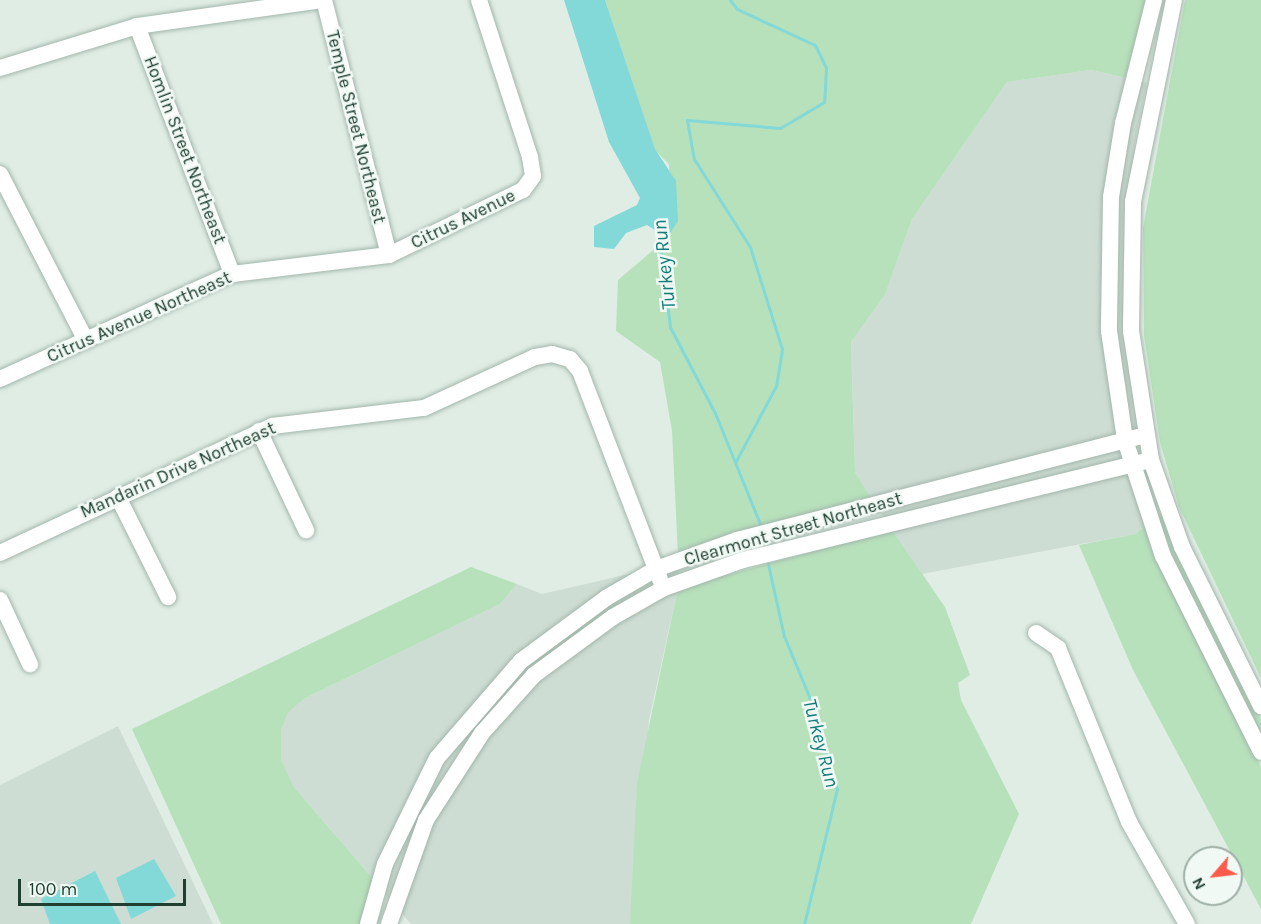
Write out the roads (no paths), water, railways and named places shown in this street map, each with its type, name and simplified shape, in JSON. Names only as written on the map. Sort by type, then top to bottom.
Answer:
[{"type":"street","points":[[0,68],[137,26],[234,5],[323,0]]},
{"type":"street","name":"Temple Street Northeast","points":[[323,0],[389,255]]},
{"type":"street","name":"Citrus Avenue","points":[[389,255],[523,190],[533,176],[479,0]]},
{"type":"street","points":[[1154,0],[1123,123],[1111,197],[1109,331],[1125,440],[1163,556],[1261,752]]},
{"type":"street","points":[[1174,0],[1133,202],[1131,331],[1145,435],[1151,460],[1182,547],[1261,706]]},
{"type":"street","name":"Homlin Street Northeast","points":[[137,26],[232,274]]},
{"type":"street","points":[[0,174],[8,215],[85,339]]},
{"type":"street","points":[[1111,197],[1133,202]]},
{"type":"street","name":"Citrus Avenue Northeast","points":[[0,379],[232,274],[389,255]]},
{"type":"street","points":[[1109,331],[1131,331]]},
{"type":"street","name":"Mandarin Drive Northeast","points":[[0,553],[259,431],[292,421],[424,408],[535,357],[566,356],[585,381],[664,588]]},
{"type":"street","points":[[259,431],[306,530]]},
{"type":"street","name":"Clearmont Street Northeast","points":[[368,924],[407,813],[437,758],[472,714],[521,661],[568,622],[656,569],[737,540],[1145,435]]},
{"type":"street","name":"Clearmont Street Northeast","points":[[389,924],[426,820],[482,733],[534,675],[664,588],[743,560],[1151,460]]},
{"type":"street","points":[[118,497],[168,597]]},
{"type":"street","points":[[0,600],[30,664]]},
{"type":"street","points":[[1036,633],[1058,648],[1129,822],[1187,924]]},
{"type":"water","points":[[564,0],[605,0],[655,149],[676,181],[678,221],[667,238],[647,225],[626,233],[614,249],[594,247],[594,226],[637,205],[640,198],[609,142]]},
{"type":"water","points":[[154,859],[176,896],[131,919],[116,878]]},
{"type":"water","points":[[95,871],[121,924],[50,924],[41,899]]},
{"type":"waterway","points":[[730,0],[737,9],[815,45],[826,68],[824,102],[780,128],[687,120],[694,159],[750,247],[782,349],[776,386],[736,461]]},
{"type":"waterway","name":"Turkey Run","points":[[658,229],[670,327],[715,413],[760,524]]},
{"type":"waterway","name":"Turkey Run","points":[[768,564],[784,636],[813,706],[837,789],[804,924]]}]
